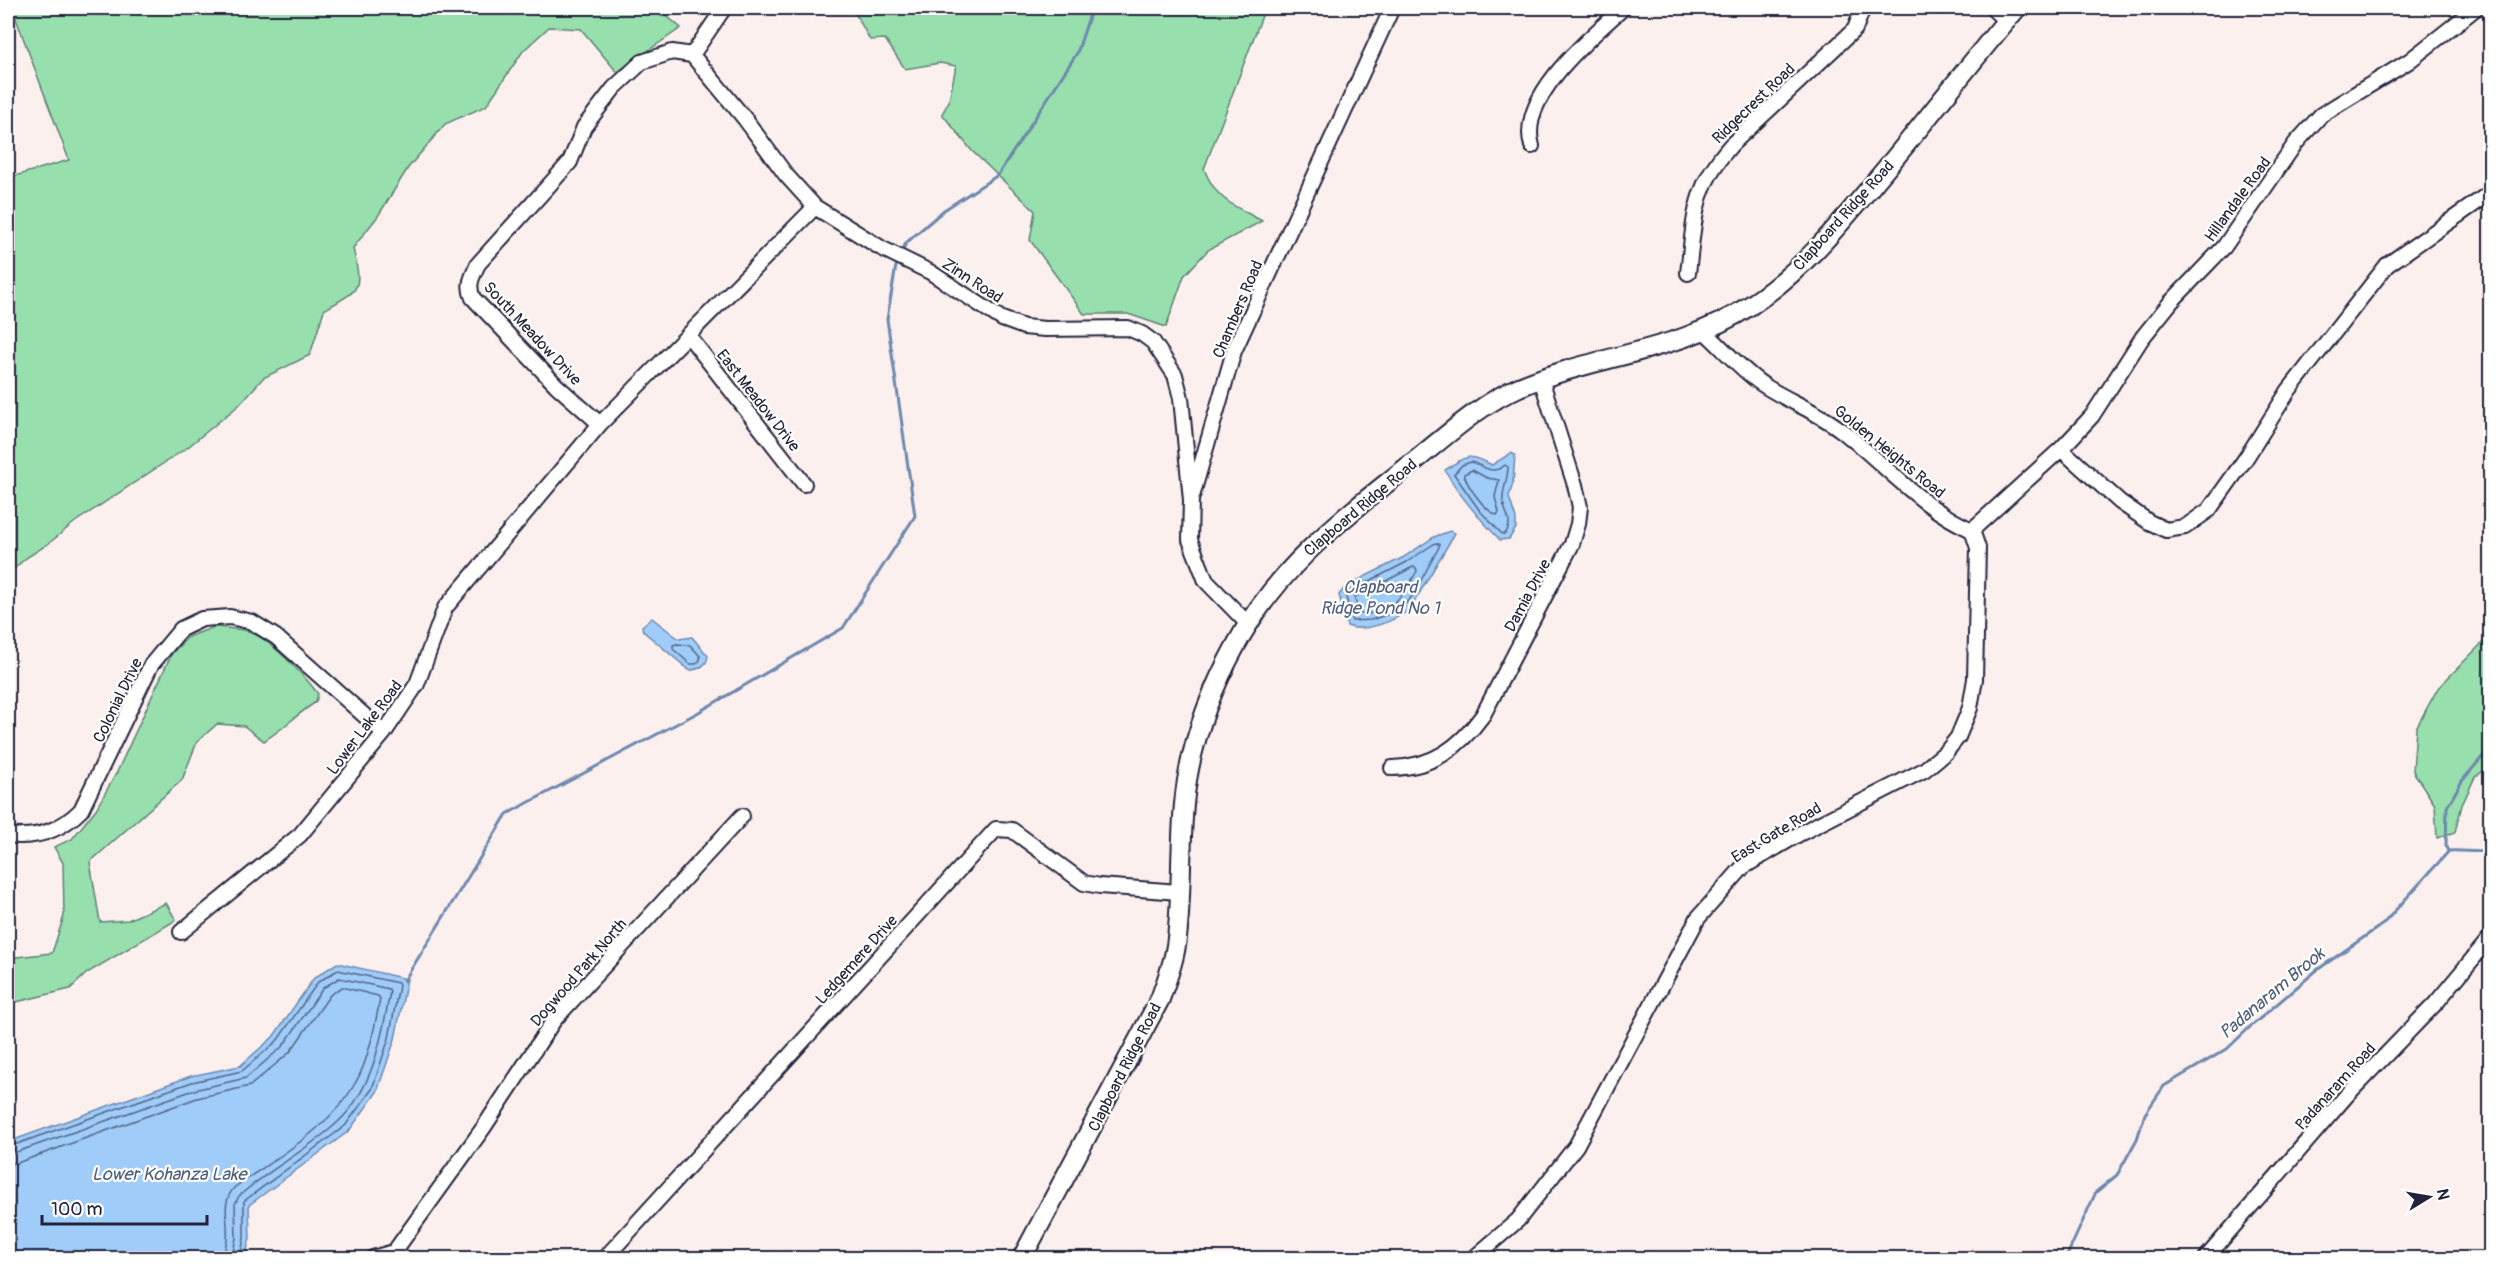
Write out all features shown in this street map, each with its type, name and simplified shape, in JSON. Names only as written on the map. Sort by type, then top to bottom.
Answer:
[{"type":"main road","name":"Clapboard Ridge Road","points":[[1022,1258],[1160,999],[1173,961],[1177,938],[1184,803],[1189,764],[1200,727],[1215,688],[1248,624],[1289,569],[1350,512],[1468,418],[1497,399],[1541,380],[1704,331],[1748,307],[1779,285],[1809,258],[1846,217],[2012,14]]},
{"type":"street","points":[[692,55],[724,8]]},
{"type":"street","name":"Chambers Road","points":[[1248,624],[1206,581],[1191,540],[1191,500],[1234,351],[1392,8]]},
{"type":"street","points":[[1532,146],[1529,136],[1531,125],[1551,79],[1623,8]]},
{"type":"street","name":"Ridgecrest Road","points":[[1688,273],[1697,204],[1714,165],[1731,145],[1855,29],[1863,8]]},
{"type":"street","points":[[1992,8],[2012,14]]},
{"type":"street","name":"Hillandale Road","points":[[1972,530],[2061,449],[2092,416],[2142,338],[2171,302],[2224,247],[2295,144],[2321,115],[2409,61],[2476,8]]},
{"type":"street","name":"South Meadow Drive","points":[[600,424],[557,386],[473,298],[469,289],[470,279],[478,264],[570,162],[584,127],[614,88],[642,62],[672,52],[692,55]]},
{"type":"street","name":"Zinn Road","points":[[692,55],[745,119],[786,175],[815,207],[881,248],[930,272],[1002,319],[1024,327],[1045,329],[1128,328],[1142,333],[1154,342],[1175,375],[1181,398],[1191,500]]},
{"type":"street","points":[[2061,449],[2120,502],[2149,522],[2166,530],[2185,527],[2209,510],[2246,458],[2289,390],[2387,265],[2490,193]]},
{"type":"street","points":[[600,424],[815,207]]},
{"type":"street","name":"Golden Heights Road","points":[[1704,331],[1749,375],[1764,386],[1840,429],[1917,497],[1972,530]]},
{"type":"street","name":"East Meadow Drive","points":[[688,335],[804,484]]},
{"type":"street","name":"Damia Drive","points":[[1392,768],[1412,767],[1446,752],[1467,737],[1483,715],[1572,544],[1580,507],[1541,380]]},
{"type":"street","name":"Lower Lake Road","points":[[181,932],[300,835],[384,733],[417,684],[445,608],[600,424]]},
{"type":"street","name":"East Gate Road","points":[[1474,1258],[1518,1220],[1576,1146],[1698,918],[1725,886],[1743,867],[1780,845],[1924,770],[1946,752],[1958,736],[1971,708],[1975,679],[1978,548],[1972,530]]},
{"type":"street","name":"Colonial Drive","points":[[8,835],[19,837],[55,830],[69,822],[81,810],[151,665],[181,629],[202,619],[230,617],[252,622],[276,638],[384,733]]},
{"type":"street","name":"Dogwood Park North","points":[[399,1255],[554,1020],[742,816]]},
{"type":"street","name":"Ledgemere Drive","points":[[605,1258],[996,829],[1012,830],[1084,883],[1179,892]]},
{"type":"street","name":"Padanaram Road","points":[[2206,1258],[2347,1095],[2436,1003],[2490,938]]},
{"type":"street","points":[[374,1258],[399,1255]]},
{"type":"green space","points":[[12,8],[657,8],[681,28],[617,72],[581,29],[549,27],[523,51],[486,106],[445,124],[408,168],[378,216],[353,248],[358,273],[356,287],[346,297],[324,310],[310,355],[263,378],[239,405],[188,447],[75,522],[8,574],[8,178],[69,160]]},
{"type":"green space","points":[[857,8],[1265,8],[1204,169],[1220,195],[1234,206],[1262,221],[1208,250],[1184,276],[1166,327],[1128,314],[1084,314],[1030,240],[1035,211],[972,151],[942,114],[949,101],[956,66],[940,63],[905,69],[885,39],[870,40],[854,11]]},
{"type":"green space","points":[[214,627],[256,634],[296,668],[318,694],[316,702],[264,741],[244,726],[217,724],[197,742],[182,780],[90,862],[100,922],[128,920],[166,903],[176,920],[87,973],[70,989],[8,1004],[8,958],[52,953],[64,916],[63,863],[54,847],[72,839],[96,809],[117,772],[172,653],[188,637]]},
{"type":"green space","points":[[2490,635],[2490,766],[2475,777],[2462,805],[2455,832],[2437,838],[2435,805],[2413,771],[2416,728],[2438,688]]},
{"type":"water","points":[[1511,453],[1515,455],[1513,483],[1509,497],[1516,519],[1516,528],[1509,539],[1500,540],[1470,507],[1445,470],[1468,457],[1492,465]]},
{"type":"water","name":"Clapboard Ridge Pond No 1","points":[[1450,531],[1455,533],[1410,609],[1380,625],[1362,628],[1347,626],[1339,595],[1346,586],[1404,557],[1434,537]]},
{"type":"water","points":[[652,618],[679,639],[692,637],[708,656],[704,665],[689,670],[643,631],[642,626]]},
{"type":"water","name":"Lower Kohanza Lake","points":[[337,963],[407,979],[395,1039],[377,1092],[349,1131],[249,1205],[250,1238],[245,1258],[11,1258],[8,1256],[8,1142],[191,1076],[240,1066],[273,1037],[314,978]]},
{"type":"waterway","points":[[903,249],[906,243],[944,210],[998,175],[1077,53],[1092,8]]},
{"type":"waterway","points":[[404,981],[507,814],[697,713],[843,628],[915,516],[887,319],[896,266]]},
{"type":"waterway","name":"Padanaram Brook","points":[[2449,851],[2446,845],[2447,807],[2462,781],[2490,748]]},
{"type":"waterway","points":[[2449,851],[2490,851]]},
{"type":"waterway","name":"Padanaram Brook","points":[[2066,1258],[2096,1192],[2117,1175],[2137,1139],[2145,1114],[2164,1086],[2227,1049],[2317,970],[2383,924],[2449,851]]}]
